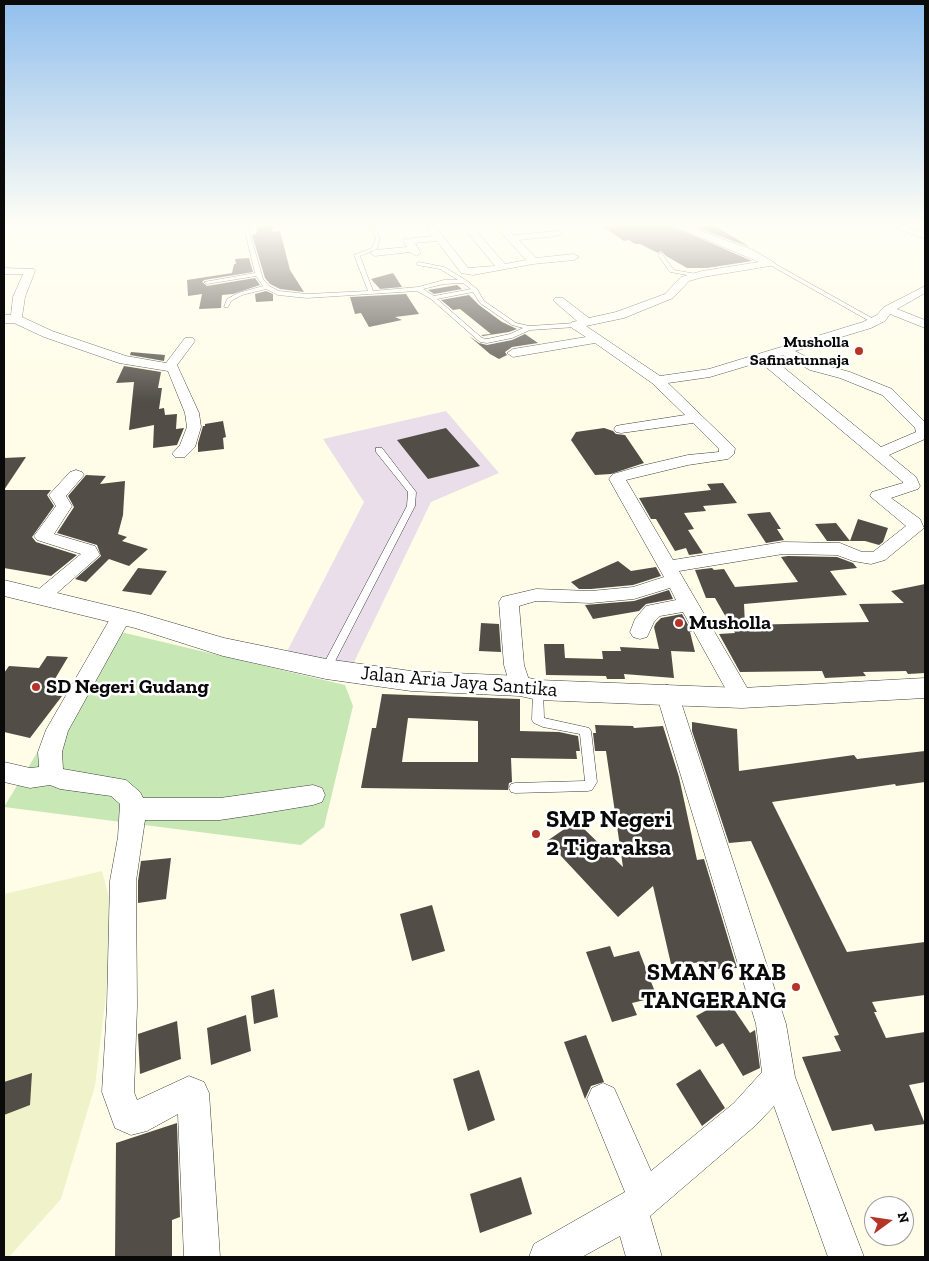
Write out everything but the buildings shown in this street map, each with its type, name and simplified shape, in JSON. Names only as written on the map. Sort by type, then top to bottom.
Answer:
[{"type":"street","points":[[24,285],[10,319],[114,357],[140,363],[170,366],[175,370],[192,413],[194,427],[190,441],[180,454]]},
{"type":"street","points":[[582,324],[620,315],[669,296],[678,285]]},
{"type":"street","points":[[657,380],[710,373],[875,322],[888,309],[923,291]]},
{"type":"street","points":[[559,300],[598,339],[657,380],[727,448],[726,454],[647,469],[617,479],[742,698]]},
{"type":"street","points":[[888,309],[925,324]]},
{"type":"street","points":[[513,352],[598,339]]},
{"type":"street","points":[[170,366],[189,341]]},
{"type":"street","points":[[785,351],[815,367],[845,375],[887,392],[922,427],[924,434],[880,453]]},
{"type":"street","points":[[529,688],[514,665],[509,602],[536,595],[591,597],[634,593],[671,574],[783,548],[840,549],[859,558],[879,556],[912,532],[916,526],[879,498],[881,494],[912,486],[913,483],[880,453],[762,357]]},
{"type":"street","points":[[621,428],[697,418]]},
{"type":"street","points":[[41,597],[91,555],[89,550],[43,536],[64,506],[56,496],[76,475]]},
{"type":"street","name":"Jalan Aria Jaya Santika","points":[[4,588],[121,617],[223,647],[326,669],[411,681],[742,698],[925,688]]},
{"type":"street","points":[[640,632],[645,619],[653,611],[662,608],[690,605]]},
{"type":"street","points":[[54,775],[50,765],[50,752],[57,730],[121,617]]},
{"type":"street","points":[[667,693],[771,1024],[779,1077],[846,1257]]},
{"type":"street","points":[[4,772],[30,778],[54,775],[70,782],[90,782],[117,788],[131,799],[133,809],[131,837],[123,881],[122,1006],[118,1092],[127,1116],[131,1119],[135,1119],[184,1094],[193,1093],[202,1257]]},
{"type":"street","points":[[133,809],[220,809],[313,794]]},
{"type":"street","points":[[547,1257],[638,1204],[745,1114],[779,1077]]},
{"type":"street","points":[[603,1099],[638,1204],[644,1257]]},
{"type":"lane","points":[[265,285],[278,293],[292,295],[418,289],[433,285]]},
{"type":"lane","points":[[369,285],[372,292]]},
{"type":"lane","points":[[469,285],[475,290],[482,302],[507,321],[529,328]]},
{"type":"lane","points":[[809,285],[875,322]]},
{"type":"lane","points":[[226,306],[229,300],[240,294],[267,287]]},
{"type":"lane","points":[[418,289],[433,298],[480,340],[487,342],[512,336],[529,328],[582,324]]},
{"type":"lane","points":[[433,298],[475,290]]},
{"type":"lane","points":[[326,669],[411,506],[412,492],[379,450]]},
{"type":"lane","points":[[515,788],[588,786],[591,782],[585,731],[540,721],[536,717],[529,688]]},
{"type":"shaded area","points":[[446,411],[499,473],[431,502],[345,681],[279,667],[364,502],[323,439]]},
{"type":"green space","points":[[112,630],[345,685],[353,706],[324,827],[301,845],[4,807]]},
{"type":"green space","points":[[102,871],[112,909],[106,994],[95,1086],[61,1199],[9,1257],[4,1257],[4,894]]},
{"type":"place","name":"Musholla Safinatunnaja","points":[[859,351]]},
{"type":"place","name":"Musholla","points":[[679,623]]},
{"type":"place","name":"SD Negeri Gudang","points":[[36,687]]},
{"type":"place","name":"SMP Negeri 2 Tigaraksa","points":[[536,834]]},
{"type":"place","name":"SMAN 6 KAB TANGERANG","points":[[796,987]]}]
